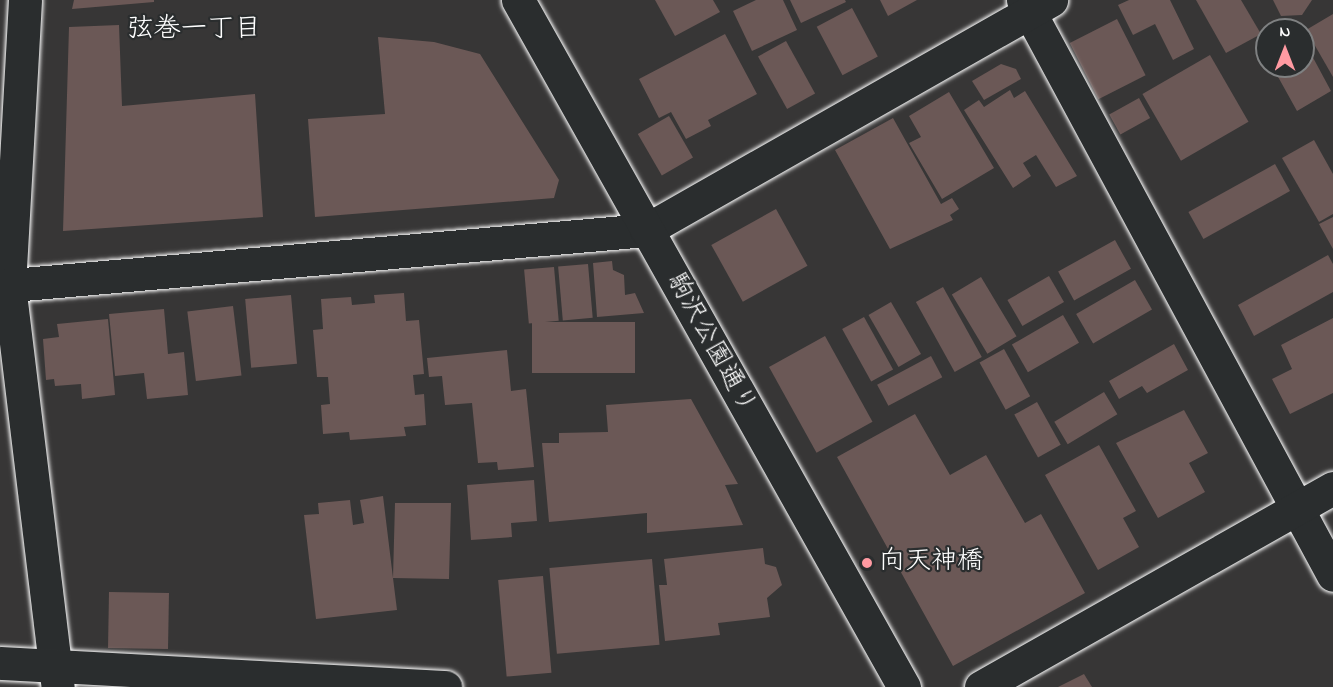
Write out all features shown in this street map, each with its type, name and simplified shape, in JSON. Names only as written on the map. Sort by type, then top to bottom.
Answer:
[{"type":"street","points":[[25,0],[4,286],[56,676]]},
{"type":"street","name":"駒沢公園通り","points":[[518,0],[904,687]]},
{"type":"street","points":[[4,286],[646,230],[1035,4],[1296,509],[1333,576]]},
{"type":"street","points":[[981,687],[1333,488]]},
{"type":"street","points":[[0,663],[56,676],[445,687]]},
{"type":"building","points":[[74,0],[154,0],[154,2],[72,9]]},
{"type":"building","points":[[655,0],[713,0],[720,12],[675,36]]},
{"type":"building","points":[[756,0],[783,0],[797,30],[752,51],[733,11]]},
{"type":"building","points":[[790,0],[845,0],[846,2],[801,23]]},
{"type":"building","points":[[880,0],[917,0],[888,16]]},
{"type":"building","points":[[1129,0],[1170,0],[1194,49],[1173,60],[1155,24],[1133,35],[1118,5]]},
{"type":"building","points":[[1196,0],[1241,0],[1255,24],[1255,37],[1226,53]]},
{"type":"building","points":[[1273,0],[1312,0],[1302,15],[1281,16]]},
{"type":"building","points":[[852,8],[878,57],[843,75],[817,27]]},
{"type":"building","points":[[1333,14],[1333,77],[1315,46],[1315,25]]},
{"type":"building","points":[[1117,19],[1146,75],[1098,99],[1070,43]]},
{"type":"building","points":[[119,25],[122,106],[255,94],[263,217],[63,231],[69,27]]},
{"type":"building","points":[[725,34],[757,94],[708,120],[711,126],[686,139],[671,112],[659,118],[639,79]]},
{"type":"building","points":[[378,37],[434,42],[480,54],[559,180],[554,198],[315,217],[308,119],[385,114]]},
{"type":"building","points":[[786,41],[815,93],[787,109],[758,57]]},
{"type":"building","points":[[1210,55],[1248,122],[1181,161],[1142,94]]},
{"type":"building","points":[[1315,61],[1331,91],[1297,111],[1279,78],[1315,78]]},
{"type":"building","points":[[1001,64],[1016,69],[1021,79],[984,100],[972,81]]},
{"type":"building","points":[[1010,90],[1014,98],[1025,91],[1077,176],[1056,187],[1036,155],[1023,163],[1031,176],[1013,188],[964,110],[979,100],[984,107]]},
{"type":"building","points":[[949,92],[994,168],[942,199],[909,143],[921,137],[909,116]]},
{"type":"building","points":[[1139,98],[1150,118],[1120,135],[1109,114]]},
{"type":"building","points":[[669,116],[693,158],[662,176],[638,134]]},
{"type":"building","points":[[893,118],[941,204],[952,198],[959,209],[950,215],[953,220],[890,249],[835,150]]},
{"type":"building","points":[[1314,140],[1333,174],[1333,214],[1319,222],[1282,158]]},
{"type":"building","points":[[1275,164],[1290,191],[1203,239],[1188,212]]},
{"type":"building","points":[[776,209],[808,266],[743,302],[711,245]]},
{"type":"building","points":[[1333,217],[1333,249],[1319,224]]},
{"type":"building","points":[[1115,240],[1131,269],[1074,300],[1058,272]]},
{"type":"building","points":[[1328,255],[1333,264],[1333,292],[1254,336],[1238,305]]},
{"type":"building","points":[[612,261],[613,270],[624,275],[625,295],[635,293],[644,313],[597,317],[593,263]]},
{"type":"building","points":[[588,264],[593,318],[563,320],[558,267]]},
{"type":"building","points":[[554,267],[559,321],[529,323],[524,270]]},
{"type":"building","points":[[1049,276],[1064,302],[1022,326],[1007,300]]},
{"type":"building","points":[[981,277],[1017,336],[987,354],[952,295]]},
{"type":"building","points":[[1135,280],[1152,309],[1093,343],[1076,314]]},
{"type":"building","points":[[943,287],[982,357],[955,372],[916,302]]},
{"type":"building","points":[[404,293],[406,321],[419,320],[424,374],[413,375],[415,395],[424,394],[426,425],[404,427],[406,436],[350,440],[349,432],[323,434],[321,405],[330,404],[328,377],[317,377],[313,330],[323,329],[321,299],[351,297],[352,305],[375,303],[374,295]]},
{"type":"building","points":[[291,295],[297,364],[251,368],[245,299]]},
{"type":"building","points":[[891,302],[921,354],[898,367],[868,315]]},
{"type":"building","points":[[233,306],[242,375],[196,381],[187,312]]},
{"type":"building","points":[[164,309],[168,354],[184,352],[188,395],[147,399],[144,373],[115,376],[109,314]]},
{"type":"building","points":[[1063,315],[1079,343],[1028,372],[1012,345]]},
{"type":"building","points":[[864,317],[893,369],[871,382],[842,329]]},
{"type":"building","points":[[1333,318],[1333,393],[1290,414],[1272,379],[1292,369],[1281,345]]},
{"type":"building","points":[[108,319],[115,395],[82,399],[81,384],[55,386],[54,379],[46,380],[43,339],[59,337],[57,324]]},
{"type":"building","points":[[532,322],[635,322],[635,373],[532,373]]},
{"type":"building","points":[[825,336],[873,422],[817,453],[769,367]]},
{"type":"building","points":[[1174,344],[1188,370],[1147,393],[1142,386],[1119,399],[1109,381]]},
{"type":"building","points":[[1004,349],[1030,396],[1006,410],[980,363]]},
{"type":"building","points":[[507,350],[511,391],[526,389],[534,467],[498,470],[497,462],[478,463],[472,403],[445,405],[442,376],[429,377],[427,358]]},
{"type":"building","points":[[931,356],[942,377],[888,406],[877,385]]},
{"type":"building","points":[[1104,392],[1117,414],[1068,444],[1054,422]]},
{"type":"building","points":[[691,399],[738,484],[725,485],[743,525],[647,533],[647,513],[549,522],[542,443],[559,443],[559,433],[608,432],[606,405]]},
{"type":"building","points":[[1037,402],[1061,445],[1038,457],[1014,415]]},
{"type":"building","points":[[1184,410],[1208,453],[1189,463],[1205,492],[1158,518],[1116,443]]},
{"type":"building","points":[[915,414],[950,475],[986,455],[1025,523],[1041,514],[1085,593],[953,666],[837,457]]},
{"type":"building","points":[[1099,445],[1136,511],[1123,518],[1139,547],[1098,570],[1045,475]]},
{"type":"building","points":[[534,480],[537,521],[511,523],[512,537],[471,540],[467,485]]},
{"type":"building","points":[[383,496],[397,610],[316,619],[304,515],[319,514],[318,503],[350,500],[353,525],[364,523],[360,500]]},
{"type":"building","points":[[395,503],[451,503],[449,579],[393,578]]},
{"type":"building","points":[[763,548],[765,564],[776,567],[782,585],[767,598],[770,617],[718,623],[720,635],[665,641],[659,585],[667,585],[664,559]]},
{"type":"building","points":[[652,559],[659,645],[557,654],[549,568]]},
{"type":"building","points":[[543,576],[551,673],[507,677],[498,580]]},
{"type":"building","points":[[109,592],[169,593],[168,649],[108,648]]},
{"type":"building","points":[[1084,674],[1092,687],[1058,687]]},
{"type":"place","name":"向天神橋","points":[[867,563]]},
{"type":"district","name":"弦巻一丁目","points":[[194,30]]}]
